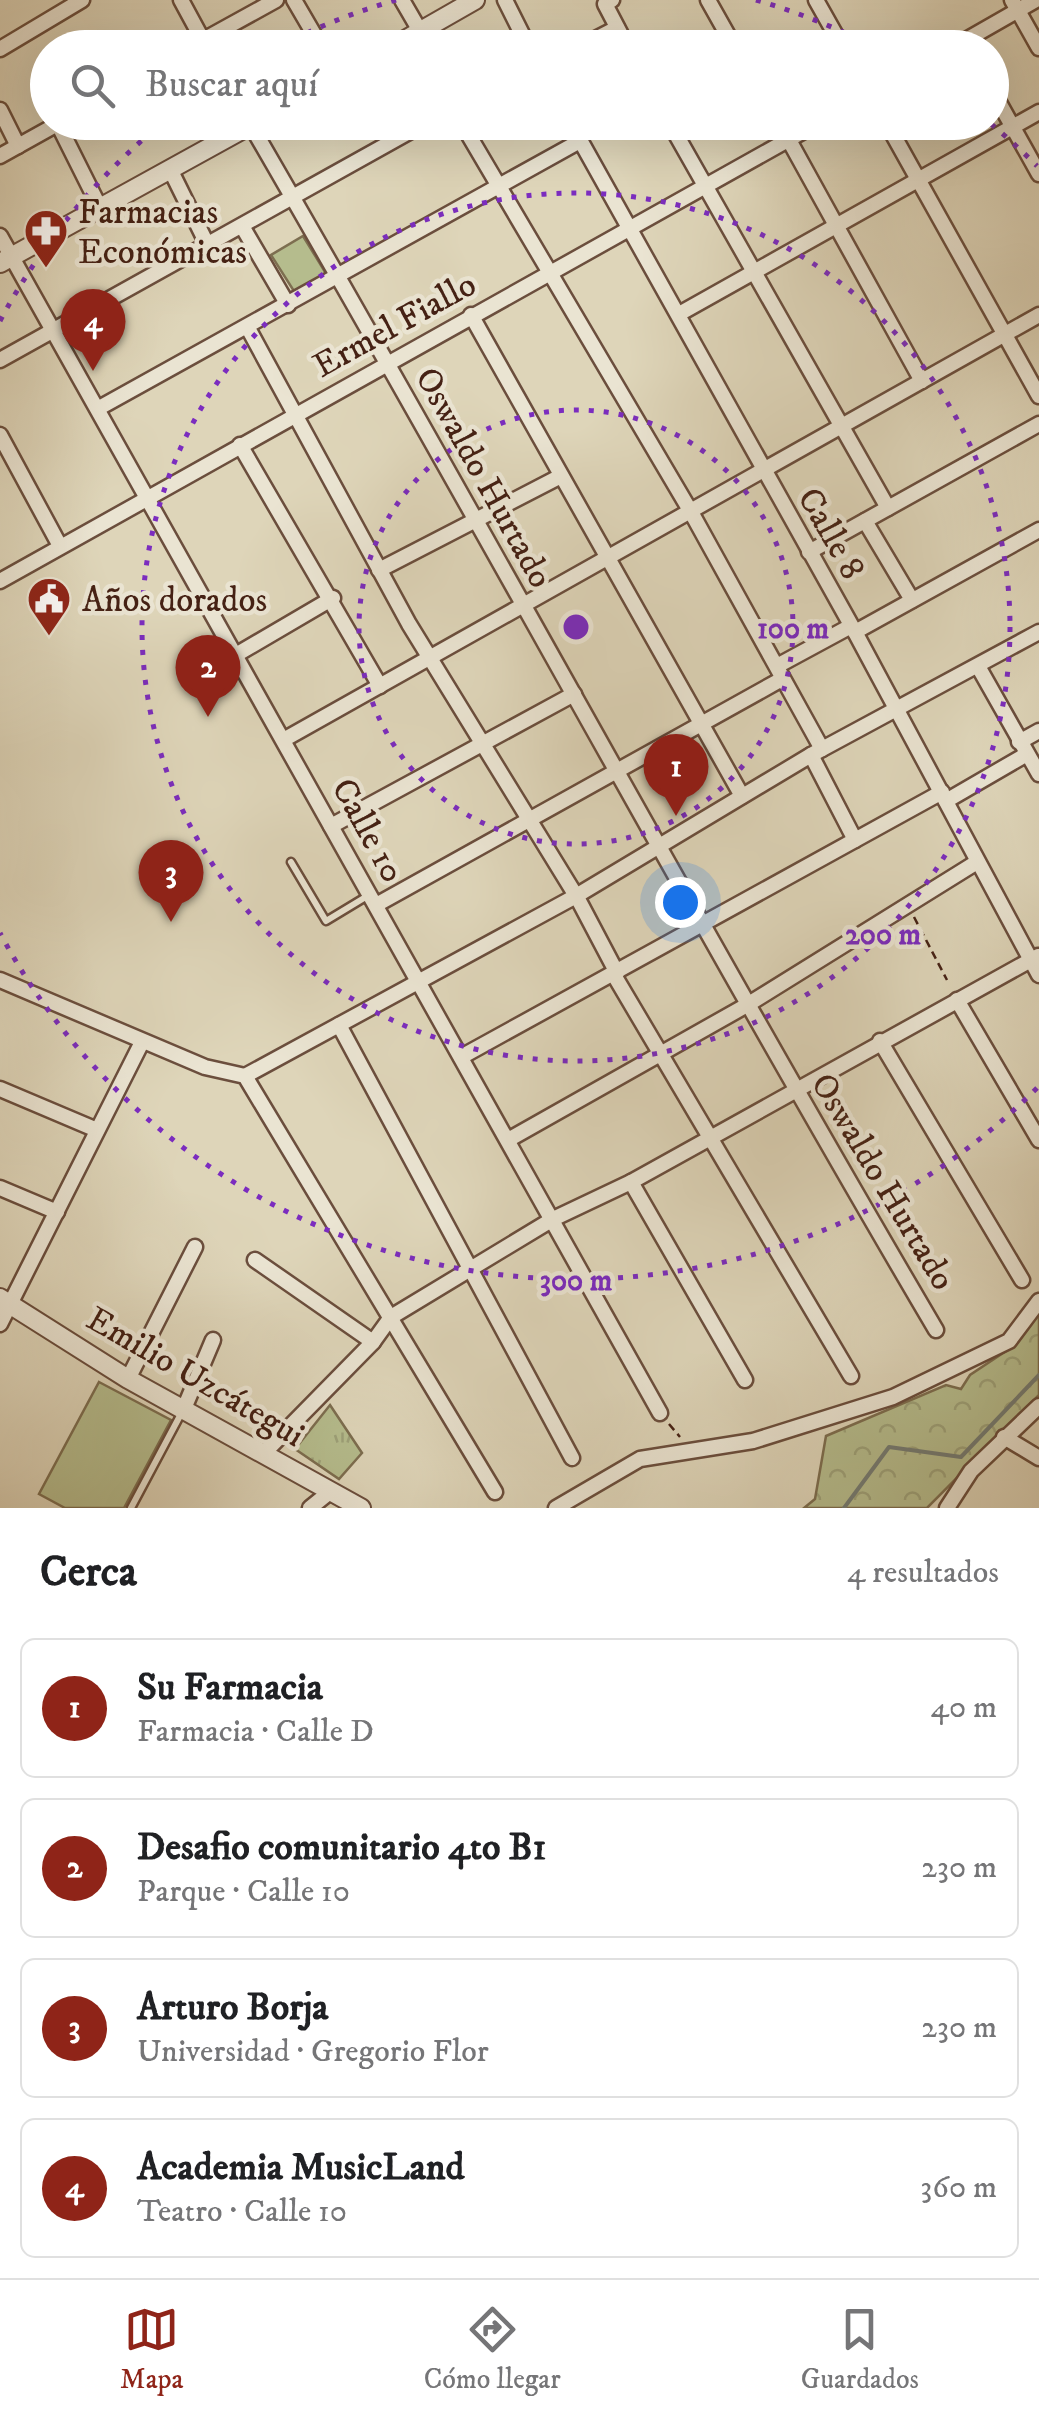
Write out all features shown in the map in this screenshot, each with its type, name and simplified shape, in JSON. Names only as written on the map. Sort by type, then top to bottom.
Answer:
[{"type":"street","points":[[32,30],[82,0]]},
{"type":"street","points":[[181,0],[193,30]]},
{"type":"street","points":[[225,30],[276,0]]},
{"type":"street","points":[[294,0],[312,30]]},
{"type":"street","points":[[402,0],[406,30]]},
{"type":"street","points":[[426,30],[476,0]]},
{"type":"street","points":[[504,0],[520,30]]},
{"type":"street","points":[[708,0],[726,30]]},
{"type":"street","points":[[833,30],[818,5],[836,0]]},
{"type":"street","points":[[981,30],[1014,5],[1036,0]]},
{"type":"street","points":[[609,2],[617,28],[613,30]]},
{"type":"street","points":[[1014,5],[1039,48]]},
{"type":"street","points":[[0,49],[30,31]]},
{"type":"street","points":[[0,110],[18,146]]},
{"type":"street","points":[[1009,129],[1039,112]]},
{"type":"street","points":[[1009,120],[1039,174]]},
{"type":"street","points":[[0,156],[30,139]]},
{"type":"street","points":[[67,140],[99,206]]},
{"type":"street","points":[[6,260],[222,140]]},
{"type":"street","name":"Oswaldo Hurtado","points":[[262,140],[340,273],[700,925],[936,1330]]},
{"type":"street","points":[[0,360],[394,140]]},
{"type":"street","points":[[472,140],[691,512],[780,672],[855,840]]},
{"type":"street","points":[[679,140],[888,508]]},
{"type":"street","points":[[789,140],[922,381]]},
{"type":"street","name":"Ermel Fiallo","points":[[0,581],[387,361],[789,140]]},
{"type":"street","points":[[896,140],[1039,396]]},
{"type":"street","points":[[678,314],[990,140]]},
{"type":"street","points":[[99,408],[580,141]]},
{"type":"street","name":"Calle 8","points":[[580,141],[853,629],[977,862],[1035,958],[1039,975]]},
{"type":"street","points":[[170,169],[208,246]]},
{"type":"street","points":[[242,226],[288,305]]},
{"type":"street","name":"Calle 10","points":[[0,236],[6,260],[55,330],[660,1413]]},
{"type":"street","points":[[471,315],[742,796]]},
{"type":"street","points":[[285,738],[1039,315]]},
{"type":"street","points":[[248,328],[379,570],[576,896],[660,1054],[851,1376]]},
{"type":"street","points":[[809,552],[1039,424]]},
{"type":"street","points":[[0,436],[60,546]]},
{"type":"street","points":[[240,445],[333,598],[380,686]]},
{"type":"street","points":[[379,570],[559,477]]},
{"type":"street","points":[[865,521],[912,600]]},
{"type":"street","points":[[373,900],[530,818],[853,629],[1039,530]]},
{"type":"street","points":[[234,656],[333,598]]},
{"type":"street","points":[[1,984],[205,1067],[245,1076],[415,980],[576,896],[816,752],[979,668],[1039,632]]},
{"type":"street","points":[[979,668],[1039,774]]},
{"type":"street","points":[[331,826],[574,694]]},
{"type":"street","points":[[461,1057],[855,840],[944,796],[1023,748],[1039,731]]},
{"type":"street","points":[[508,1140],[747,1005],[977,862]]},
{"type":"street","points":[[264,1453],[372,1342],[391,1317],[553,1220],[631,1182],[1035,958]]},
{"type":"street","points":[[957,1000],[1039,1140]]},
{"type":"street","points":[[339,1025],[572,1458]]},
{"type":"street","points":[[880,1041],[1022,1280]]},
{"type":"street","points":[[0,1324],[5,1301],[57,1212],[142,1042]]},
{"type":"street","points":[[245,1076],[496,1492]]},
{"type":"street","points":[[0,1089],[97,1130]]},
{"type":"street","points":[[631,1182],[745,1380]]},
{"type":"street","points":[[0,1188],[57,1212]]},
{"type":"street","points":[[128,1380],[195,1247]]},
{"type":"street","points":[[255,1260],[372,1342]]},
{"type":"street","points":[[556,1508],[640,1459],[752,1441],[893,1397],[1009,1341],[1039,1300]]},
{"type":"street","name":"Emilio Uzcátegui","points":[[5,1301],[128,1380],[361,1508]]},
{"type":"street","points":[[183,1411],[212,1340]]},
{"type":"street","points":[[947,1508],[1004,1436],[1039,1406]]},
{"type":"street","points":[[1004,1436],[1039,1458]]},
{"type":"street","points":[[310,1508],[331,1491]]},
{"type":"lane","points":[[291,862],[326,921],[373,900]]},
{"type":"lane","points":[[131,1508],[183,1411]]},
{"type":"path","points":[[908,907],[947,980]]},
{"type":"path","points":[[660,1413],[690,1450]]},
{"type":"green space","points":[[303,236],[330,280],[299,299],[271,255]]},
{"type":"green space","points":[[1039,1312],[1039,1395],[927,1508],[804,1508],[815,1499],[826,1436],[946,1385],[961,1389],[970,1375],[1015,1345]]},
{"type":"green space","points":[[99,1382],[171,1420],[124,1508],[65,1508],[39,1494]]},
{"type":"green space","points":[[330,1405],[362,1453],[339,1479],[295,1449]]},
{"type":"waterway","points":[[844,1508],[889,1447],[961,1457],[1039,1375]]},
{"type":"place","name":"Farmacias Económicas","points":[[46,269]]},
{"type":"place","name":"Academia MusicLand","points":[[93,371]]},
{"type":"place","name":"Años dorados","points":[[49,637]]},
{"type":"place","name":"Desafio comunitario 4to B1","points":[[208,717]]},
{"type":"place","name":"Su Farmacia","points":[[676,816]]},
{"type":"place","name":"Arturo Borja","points":[[171,922]]}]
